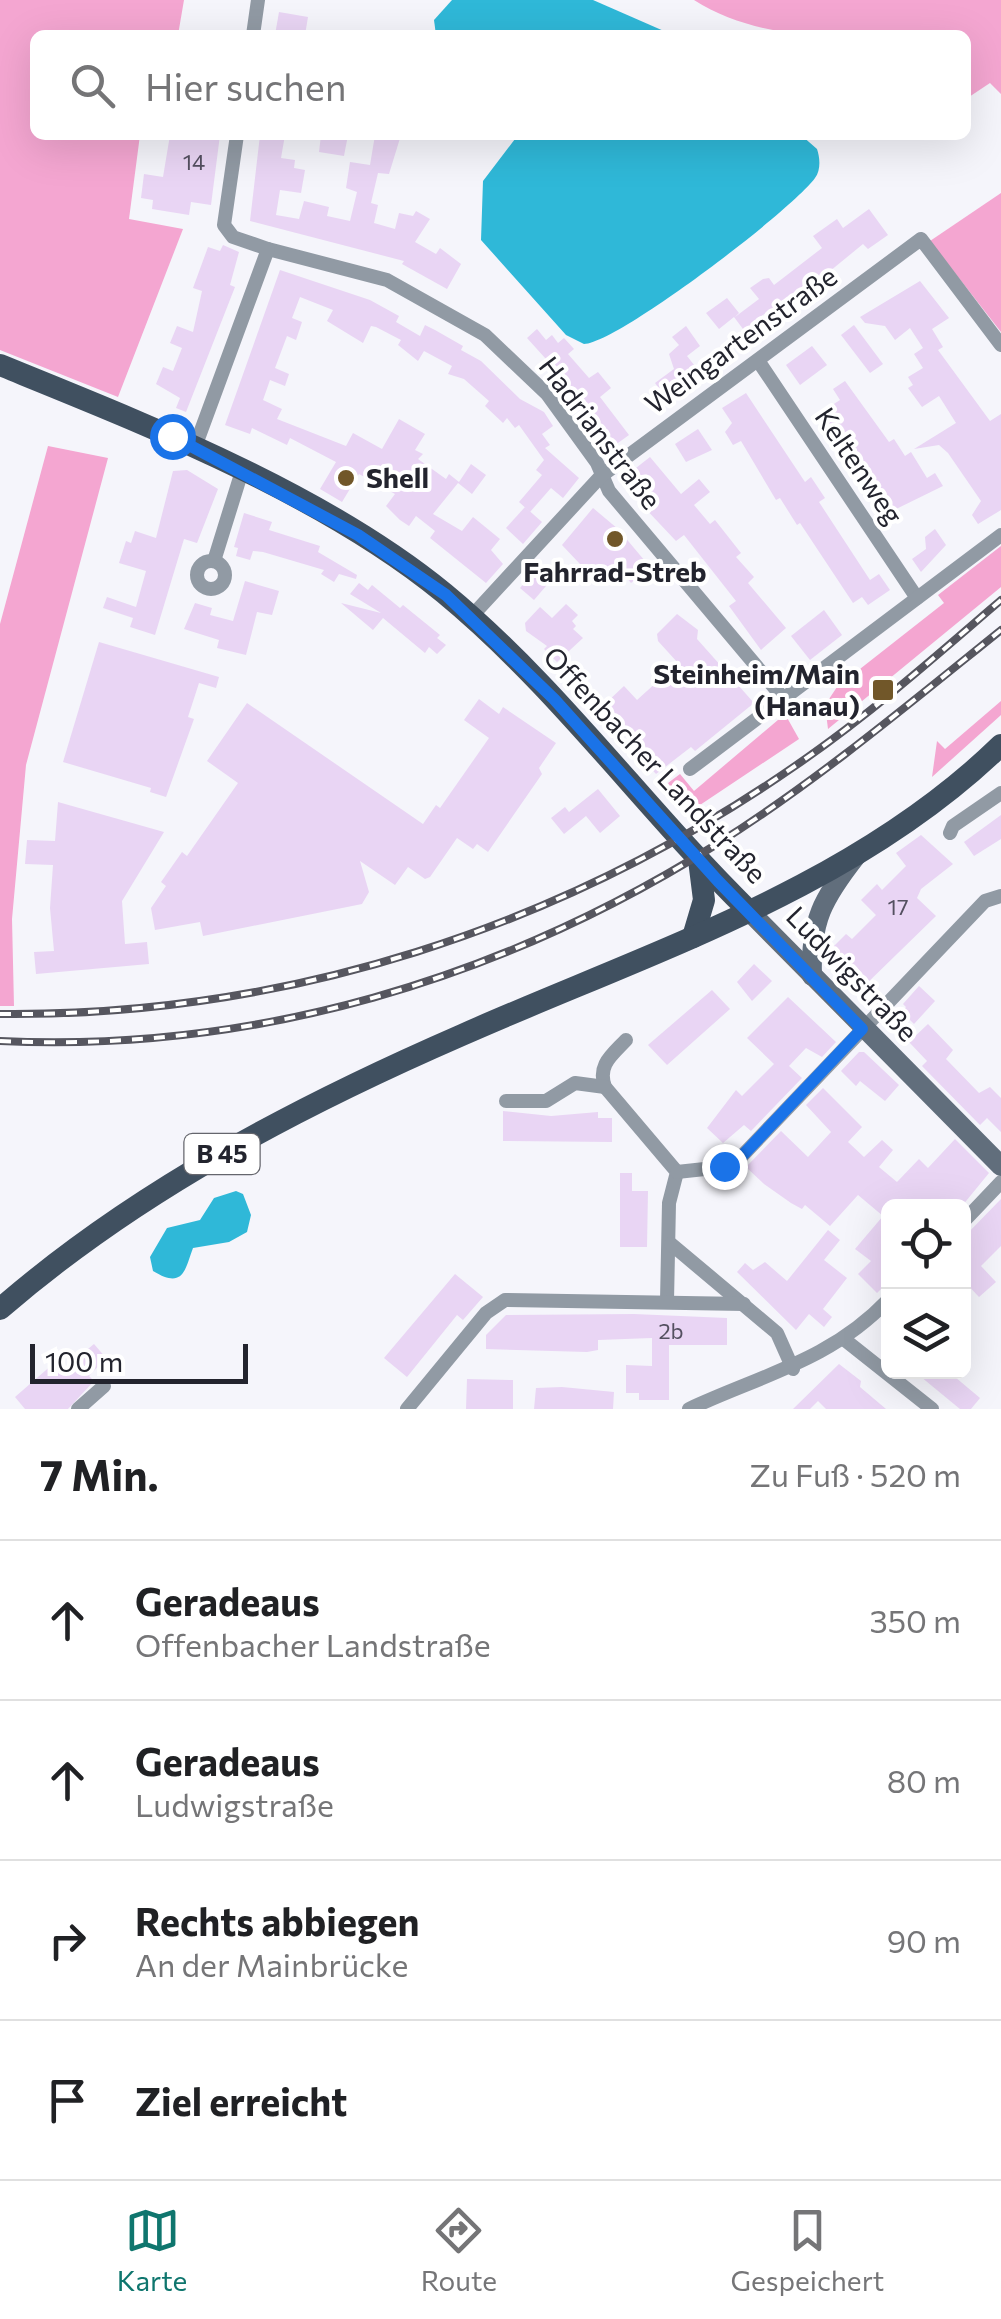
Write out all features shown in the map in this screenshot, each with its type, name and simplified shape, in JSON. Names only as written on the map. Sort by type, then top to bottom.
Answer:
[{"type":"main road","name":"Offenbacher Landstraße","points":[[0,365],[195,447],[383,550],[471,616],[554,699],[748,911]]},
{"type":"main road","name":"Ludwigstraße","points":[[1001,745],[941,795],[860,850],[748,911],[1001,1166]]},
{"type":"main road","points":[[812,976],[812,942],[824,898],[860,850]]},
{"type":"main road","points":[[693,936],[704,900],[700,860]]},
{"type":"main road","name":"B 45","points":[[0,1308],[102,1231],[220,1155],[300,1110],[748,911]]},
{"type":"street","points":[[254,30],[258,0]]},
{"type":"street","name":"Hadrianstraße","points":[[236,140],[224,225],[233,237],[388,280],[485,335],[547,394],[609,491],[784,699]]},
{"type":"street","name":"Weingartenstraße","points":[[471,616],[615,464],[760,362],[921,239],[1001,345]]},
{"type":"street","points":[[195,447],[268,248]]},
{"type":"street","name":"Keltenweg","points":[[760,362],[917,598]]},
{"type":"street","points":[[214,561],[242,471]]},
{"type":"street","points":[[690,769],[1001,535]]},
{"type":"street","points":[[950,833],[952,826],[1001,793]]},
{"type":"street","points":[[677,1172],[714,1168],[741,1157],[986,901],[1001,896]]},
{"type":"street","points":[[626,1040],[602,1070],[605,1087],[677,1172]]},
{"type":"street","points":[[506,1102],[546,1101],[575,1084],[605,1087]]},
{"type":"street","points":[[667,1301],[669,1204],[677,1172]]},
{"type":"street","points":[[971,1214],[1001,1182]]},
{"type":"street","points":[[671,1244],[777,1333],[792,1369]]},
{"type":"street","points":[[407,1409],[499,1302],[526,1298],[744,1304]]},
{"type":"street","points":[[689,1409],[792,1369],[845,1340],[881,1307]]},
{"type":"street","points":[[845,1340],[932,1409]]},
{"type":"street","points":[[78,1409],[104,1386]]},
{"type":"shaded area","points":[[0,0],[184,0],[179,30],[30,30],[30,140],[139,140],[129,219],[183,229],[118,397],[0,350]]},
{"type":"shaded area","points":[[694,0],[1001,0],[1001,94],[990,83],[971,96],[971,30],[774,30],[725,16]]},
{"type":"shaded area","points":[[1001,193],[1001,332],[930,241]]},
{"type":"shaded area","points":[[48,446],[108,458],[26,765],[12,919],[14,1006],[0,1006],[0,624]]},
{"type":"shaded area","points":[[1001,546],[1001,587],[828,729],[825,705],[837,687],[944,603],[938,595]]},
{"type":"shaded area","points":[[1001,701],[1001,715],[932,777],[937,741],[945,749]]},
{"type":"shaded area","points":[[785,714],[799,739],[688,813],[668,783],[680,774],[694,791]]},
{"type":"water","points":[[452,0],[593,0],[662,30],[435,30],[434,20]]},
{"type":"water","points":[[514,140],[807,140],[817,149],[819,160],[815,178],[800,194],[704,273],[631,322],[584,344],[566,335],[481,240],[483,181]]},
{"type":"water","points":[[236,1191],[243,1194],[251,1215],[247,1232],[229,1242],[193,1248],[185,1270],[177,1278],[153,1271],[150,1257],[167,1228],[200,1220],[214,1198]]},
{"type":"building","points":[[279,12],[308,17],[306,30],[276,30]]},
{"type":"building","points":[[169,140],[219,140],[211,205],[191,202],[189,215],[152,209],[153,200],[141,198],[144,174],[163,177]]},
{"type":"building","points":[[259,140],[284,140],[281,158],[295,160],[294,168],[305,170],[301,193],[280,190],[276,215],[299,219],[304,201],[329,207],[327,216],[350,221],[357,192],[346,188],[350,162],[370,165],[374,140],[399,140],[389,174],[378,173],[371,203],[378,205],[374,223],[395,229],[399,213],[413,216],[416,211],[430,219],[415,242],[436,254],[440,248],[461,264],[447,289],[402,264],[404,261],[250,221]]},
{"type":"building","points":[[320,140],[347,140],[344,156],[319,152]]},
{"type":"building","points":[[869,209],[888,235],[868,249],[863,244],[824,276],[755,320],[758,324],[746,333],[734,317],[719,329],[706,313],[727,298],[739,313],[735,317],[759,299],[750,288],[769,278],[774,285],[822,248],[813,236],[837,219],[843,228]]},
{"type":"building","points":[[223,245],[239,252],[230,285],[235,287],[186,412],[176,408],[180,398],[156,384],[163,367],[173,371],[182,348],[170,343],[177,326],[193,332],[202,291],[193,288],[208,247],[220,251]]},
{"type":"building","points":[[280,270],[370,300],[399,316],[396,322],[420,336],[425,325],[435,330],[463,346],[461,350],[481,361],[520,399],[544,412],[553,426],[542,434],[550,445],[545,448],[579,478],[563,498],[551,488],[530,512],[519,502],[542,475],[536,470],[544,460],[519,425],[515,428],[507,418],[503,423],[485,406],[489,401],[464,379],[448,374],[452,366],[424,351],[418,361],[398,345],[401,340],[376,327],[371,326],[363,343],[327,321],[333,310],[300,297],[292,318],[302,322],[296,340],[287,336],[275,368],[289,374],[285,386],[270,380],[263,400],[282,409],[277,419],[346,446],[353,433],[382,449],[399,419],[425,434],[415,450],[423,454],[418,459],[446,479],[449,474],[459,482],[471,464],[486,475],[472,494],[458,483],[433,514],[462,531],[473,517],[500,539],[491,550],[503,564],[486,583],[430,538],[435,531],[416,516],[409,526],[400,520],[386,506],[395,494],[359,474],[342,502],[320,489],[336,462],[290,438],[287,445],[252,428],[250,434],[225,425]]},
{"type":"building","points":[[920,281],[949,318],[932,329],[943,347],[938,350],[990,421],[1001,414],[1001,510],[978,524],[972,515],[981,501],[948,453],[939,445],[914,449],[956,423],[939,396],[922,407],[908,388],[913,385],[908,377],[923,368],[914,354],[923,348],[910,328],[895,340],[885,326],[865,323],[860,317]]},
{"type":"building","points":[[854,325],[883,364],[870,373],[841,335]]},
{"type":"building","points":[[686,326],[700,346],[687,356],[698,370],[679,384],[687,393],[655,412],[648,400],[662,392],[655,383],[674,369],[669,354],[679,345],[672,337]]},
{"type":"building","points":[[537,329],[546,340],[552,335],[558,343],[564,338],[574,349],[568,354],[589,378],[598,372],[611,388],[600,397],[629,435],[611,448],[586,415],[592,410],[527,338]]},
{"type":"building","points":[[812,346],[827,365],[800,385],[786,365]]},
{"type":"building","points":[[845,381],[889,442],[894,439],[905,456],[911,452],[927,478],[935,473],[943,486],[888,513],[821,418],[820,413],[840,400],[833,389]]},
{"type":"building","points":[[746,393],[805,482],[811,477],[825,498],[819,502],[870,580],[879,574],[890,590],[868,605],[862,597],[853,603],[800,523],[797,525],[780,498],[776,500],[741,441],[733,445],[725,432],[732,423],[722,408]]},
{"type":"building","points":[[698,429],[712,450],[686,462],[675,444]]},
{"type":"building","points":[[650,457],[681,494],[699,479],[710,492],[694,505],[710,524],[715,520],[741,553],[736,557],[754,577],[748,583],[786,628],[761,650],[729,606],[736,601],[684,535],[676,541],[642,505],[647,501],[627,475]]},
{"type":"building","points":[[187,470],[218,489],[197,543],[184,539],[155,635],[130,627],[133,618],[103,608],[107,597],[136,607],[146,571],[119,563],[126,541],[131,543],[135,531],[156,538],[173,471]]},
{"type":"building","points":[[525,507],[542,522],[523,544],[506,528]]},
{"type":"building","points":[[593,508],[618,529],[650,567],[631,583],[617,566],[597,582],[562,545]]},
{"type":"building","points":[[244,513],[272,522],[269,530],[320,546],[318,552],[357,575],[356,579],[339,574],[334,582],[321,574],[324,570],[263,552],[253,551],[250,560],[236,556],[238,548],[234,547]]},
{"type":"building","points":[[935,529],[946,545],[921,572],[912,559],[926,549],[925,537]]},
{"type":"building","points":[[538,567],[552,579],[534,600],[520,588]]},
{"type":"building","points":[[245,581],[279,591],[272,615],[257,612],[246,655],[217,648],[219,640],[184,629],[195,603],[212,608],[210,615],[233,621]]},
{"type":"building","points":[[359,583],[368,590],[372,585],[400,608],[403,605],[440,635],[437,638],[446,645],[437,654],[429,647],[425,653],[383,618],[373,630],[341,603],[381,613],[350,594]]},
{"type":"building","points":[[566,604],[578,615],[572,621],[576,626],[573,629],[583,638],[557,662],[544,649],[547,646],[526,631],[525,623],[540,607],[552,618]]},
{"type":"building","points":[[824,610],[842,635],[810,660],[791,636]]},
{"type":"building","points":[[677,614],[698,630],[697,639],[754,703],[695,751],[691,747],[656,774],[645,762],[649,752],[605,704],[624,686],[637,700],[678,663],[658,641],[657,634]]},
{"type":"building","points":[[99,642],[219,677],[216,688],[199,683],[188,717],[194,719],[166,797],[150,792],[151,788],[63,762]]},
{"type":"building","points":[[479,699],[499,714],[503,707],[556,743],[539,768],[542,774],[488,852],[477,844],[473,849],[457,838],[430,877],[425,879],[408,867],[395,885],[360,861],[369,892],[362,904],[203,936],[200,922],[155,930],[151,908],[166,886],[161,882],[182,852],[187,856],[238,783],[207,761],[247,703],[423,824],[436,805],[440,808],[489,738],[464,720]]},
{"type":"building","points":[[598,789],[620,816],[600,833],[586,816],[564,834],[551,818],[565,807],[569,812]]},
{"type":"building","points":[[58,802],[164,832],[122,901],[125,944],[147,942],[149,964],[36,974],[34,952],[54,951],[50,908],[53,865],[25,864],[27,840],[55,841]]},
{"type":"building","points":[[1001,815],[1001,839],[974,856],[964,842]]},
{"type":"building","points":[[921,835],[953,864],[921,889],[917,898],[936,916],[859,991],[838,971],[847,963],[832,948],[846,934],[852,939],[876,915],[861,900],[877,884],[882,890],[906,866],[896,853]]},
{"type":"building","points":[[754,964],[772,981],[752,1001],[737,982]]},
{"type":"building","points":[[919,986],[935,1001],[914,1024],[902,1012],[906,1007],[903,1004]]},
{"type":"building","points":[[712,990],[730,1009],[667,1065],[648,1045]]},
{"type":"building","points":[[788,997],[836,1042],[822,1057],[806,1048],[789,1066],[802,1078],[751,1131],[744,1125],[723,1143],[707,1128],[736,1090],[742,1096],[774,1064],[747,1038]]},
{"type":"building","points":[[928,1024],[953,1050],[946,1059],[979,1093],[990,1087],[1001,1098],[1001,1132],[987,1118],[980,1125],[922,1066],[927,1061],[909,1042]]},
{"type":"building","points":[[859,1052],[864,1052],[899,1085],[885,1101],[860,1081],[856,1086],[841,1071]]},
{"type":"building","points":[[823,1088],[862,1127],[848,1142],[864,1157],[882,1140],[893,1150],[879,1167],[897,1182],[919,1159],[928,1168],[955,1139],[989,1173],[968,1199],[881,1199],[881,1214],[858,1195],[830,1226],[805,1205],[802,1209],[791,1203],[746,1167],[781,1131],[808,1157],[831,1132],[806,1105]]},
{"type":"building","points":[[503,1111],[551,1116],[598,1112],[598,1118],[612,1118],[612,1142],[503,1141]]},
{"type":"building","points":[[620,1173],[632,1173],[632,1191],[648,1191],[647,1247],[620,1247]]},
{"type":"building","points":[[1001,1199],[1001,1246],[981,1266],[996,1282],[979,1297],[971,1288],[971,1230]]},
{"type":"building","points":[[881,1218],[881,1289],[877,1293],[858,1274],[871,1261],[855,1249]]},
{"type":"building","points":[[828,1230],[840,1240],[824,1260],[847,1278],[823,1309],[832,1317],[824,1327],[809,1314],[796,1330],[737,1272],[745,1263],[753,1270],[765,1262],[787,1281]]},
{"type":"building","points":[[455,1274],[483,1297],[463,1320],[457,1315],[407,1377],[384,1358]]},
{"type":"building","points":[[506,1315],[727,1318],[727,1345],[669,1345],[669,1400],[639,1400],[639,1393],[626,1393],[626,1365],[652,1366],[652,1338],[598,1340],[598,1350],[587,1352],[486,1349],[486,1335]]},
{"type":"building","points":[[94,1344],[106,1358],[89,1376],[94,1381],[68,1409],[25,1409],[15,1397],[53,1364],[59,1373]]},
{"type":"building","points":[[839,1364],[886,1409],[826,1409],[818,1401],[810,1409],[793,1409]]},
{"type":"building","points":[[467,1379],[513,1380],[513,1409],[466,1409]]},
{"type":"building","points":[[924,1379],[957,1379],[980,1398],[971,1409],[960,1409]]},
{"type":"building","points":[[536,1388],[614,1392],[613,1409],[534,1409]]},
{"type":"railway","points":[[0,1014],[106,1011],[212,999],[315,980],[417,952],[516,916],[612,874],[705,823],[795,766],[875,707],[1001,600]]},
{"type":"railway","points":[[0,1041],[95,1042],[189,1034],[282,1020],[374,998],[463,969],[635,892],[717,844],[862,741],[1001,630]]},
{"type":"place","name":"Shell","points":[[346,478]]},
{"type":"place","name":"Fahrrad-Streb","points":[[615,539]]},
{"type":"place","name":"Steinheim/Main (Hanau)","points":[[883,690]]},
{"type":"route","points":[[172,436],[358,535],[446,595],[554,699],[718,881],[862,1029],[741,1157],[724,1166]]}]
